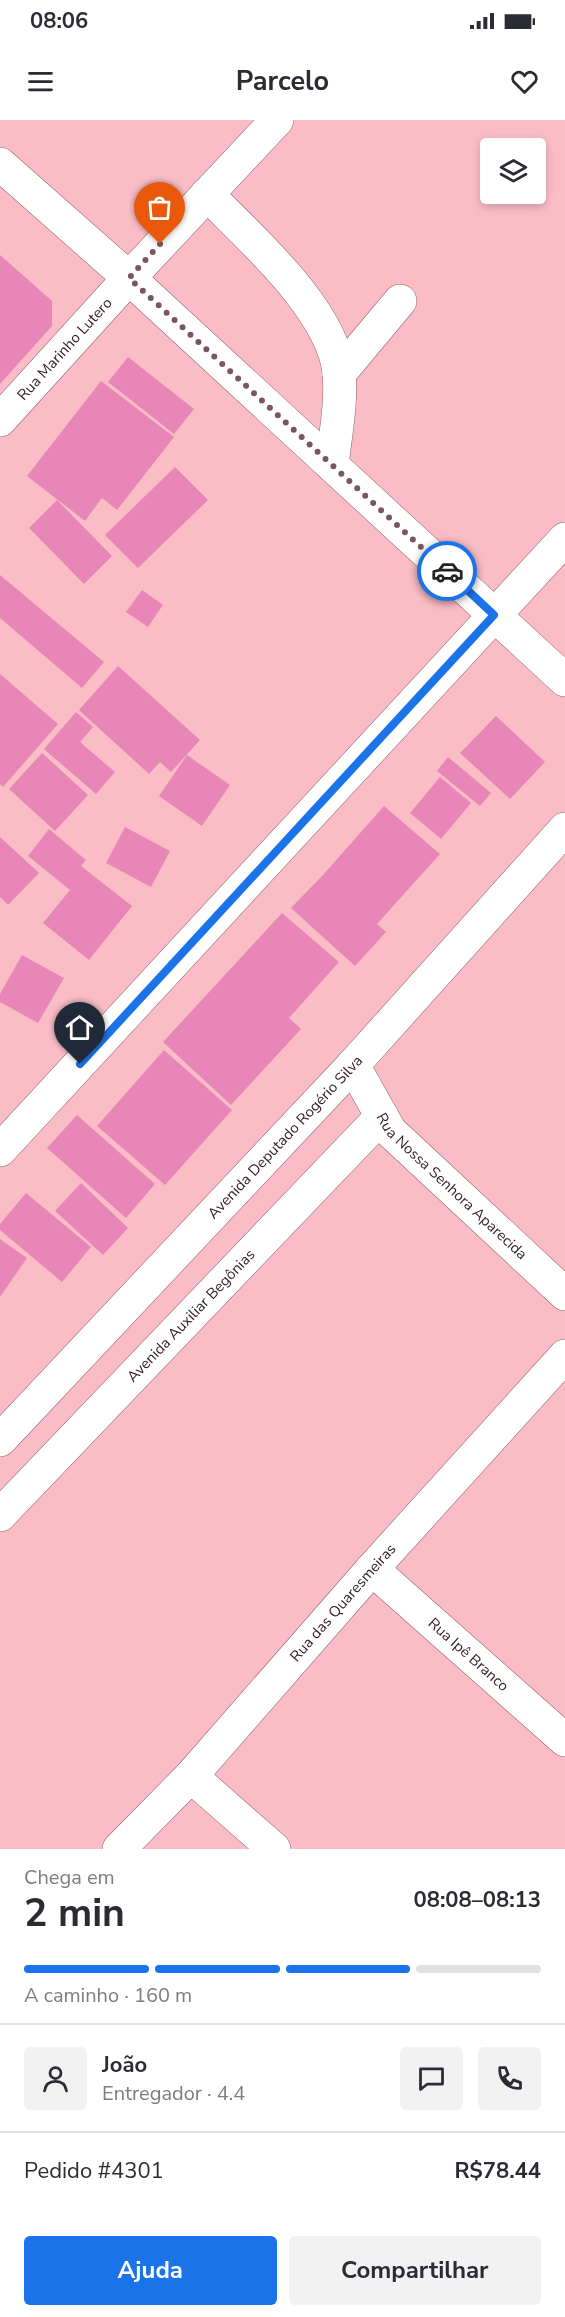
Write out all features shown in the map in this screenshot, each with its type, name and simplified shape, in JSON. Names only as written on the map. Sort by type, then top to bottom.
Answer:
[{"type":"street","name":"Rua Marinho Lutero","points":[[0,420],[276,120]]},
{"type":"street","points":[[0,164],[129,278],[565,680]]},
{"type":"street","points":[[207,194],[292,282],[331,340],[339,374],[332,465]]},
{"type":"street","points":[[339,374],[400,301]]},
{"type":"street","points":[[0,1150],[565,539]]},
{"type":"street","name":"Avenida Deputado Rogério Silva","points":[[0,1440],[353,1065],[565,829]]},
{"type":"street","name":"Rua Nossa Senhora Aparecida","points":[[353,1065],[390,1131],[565,1294]]},
{"type":"street","name":"Avenida Auxiliar Begônias","points":[[2,1508],[382,1116]]},
{"type":"street","name":"Rua das Quaresmeiras","points":[[119,1849],[191,1776],[372,1569],[565,1356]]},
{"type":"street","name":"Rua Ipê Branco","points":[[372,1569],[565,1740]]},
{"type":"street","points":[[191,1776],[274,1849]]},
{"type":"building","points":[[0,255],[52,301],[52,326],[0,384]]},
{"type":"building","points":[[128,357],[194,409],[174,434],[108,382]]},
{"type":"building","points":[[101,381],[174,437],[117,510],[102,498],[85,521],[27,476]]},
{"type":"building","points":[[175,467],[208,500],[138,568],[105,535]]},
{"type":"building","points":[[57,500],[112,556],[84,584],[29,528]]},
{"type":"building","points":[[0,575],[104,662],[82,688],[0,618]]},
{"type":"building","points":[[142,590],[163,605],[148,627],[126,612]]},
{"type":"building","points":[[118,666],[200,740],[171,772],[160,762],[149,774],[79,710]]},
{"type":"building","points":[[0,674],[58,724],[3,787],[0,784]]},
{"type":"building","points":[[76,712],[93,727],[80,742],[115,772],[96,794],[44,749]]},
{"type":"building","points":[[496,716],[545,762],[510,799],[460,753]]},
{"type":"building","points":[[42,753],[88,795],[55,831],[9,789]]},
{"type":"building","points":[[187,755],[230,785],[202,826],[159,796]]},
{"type":"building","points":[[448,757],[491,793],[480,806],[437,771]]},
{"type":"building","points":[[440,777],[471,803],[441,839],[410,813]]},
{"type":"building","points":[[384,806],[440,854],[377,924],[386,932],[355,966],[291,908]]},
{"type":"building","points":[[125,827],[170,851],[151,887],[106,863]]},
{"type":"building","points":[[49,829],[86,860],[81,866],[132,906],[89,960],[43,923],[70,890],[28,856]]},
{"type":"building","points":[[0,837],[39,873],[8,905],[0,897]]},
{"type":"building","points":[[282,913],[339,962],[289,1018],[301,1029],[231,1105],[163,1042]]},
{"type":"building","points":[[22,955],[64,978],[38,1023],[0,1002],[0,994]]},
{"type":"building","points":[[164,1050],[232,1110],[165,1185],[97,1126]]},
{"type":"building","points":[[77,1115],[155,1184],[126,1218],[47,1148]]},
{"type":"building","points":[[81,1183],[128,1228],[103,1255],[55,1211]]},
{"type":"building","points":[[26,1193],[91,1247],[62,1282],[0,1230],[0,1224]]},
{"type":"building","points":[[0,1239],[27,1258],[0,1297]]},
{"type":"way so far","points":[[160,244],[129,278],[447,571]]},
{"type":"route","points":[[80,1064],[494,615],[447,571]]}]
